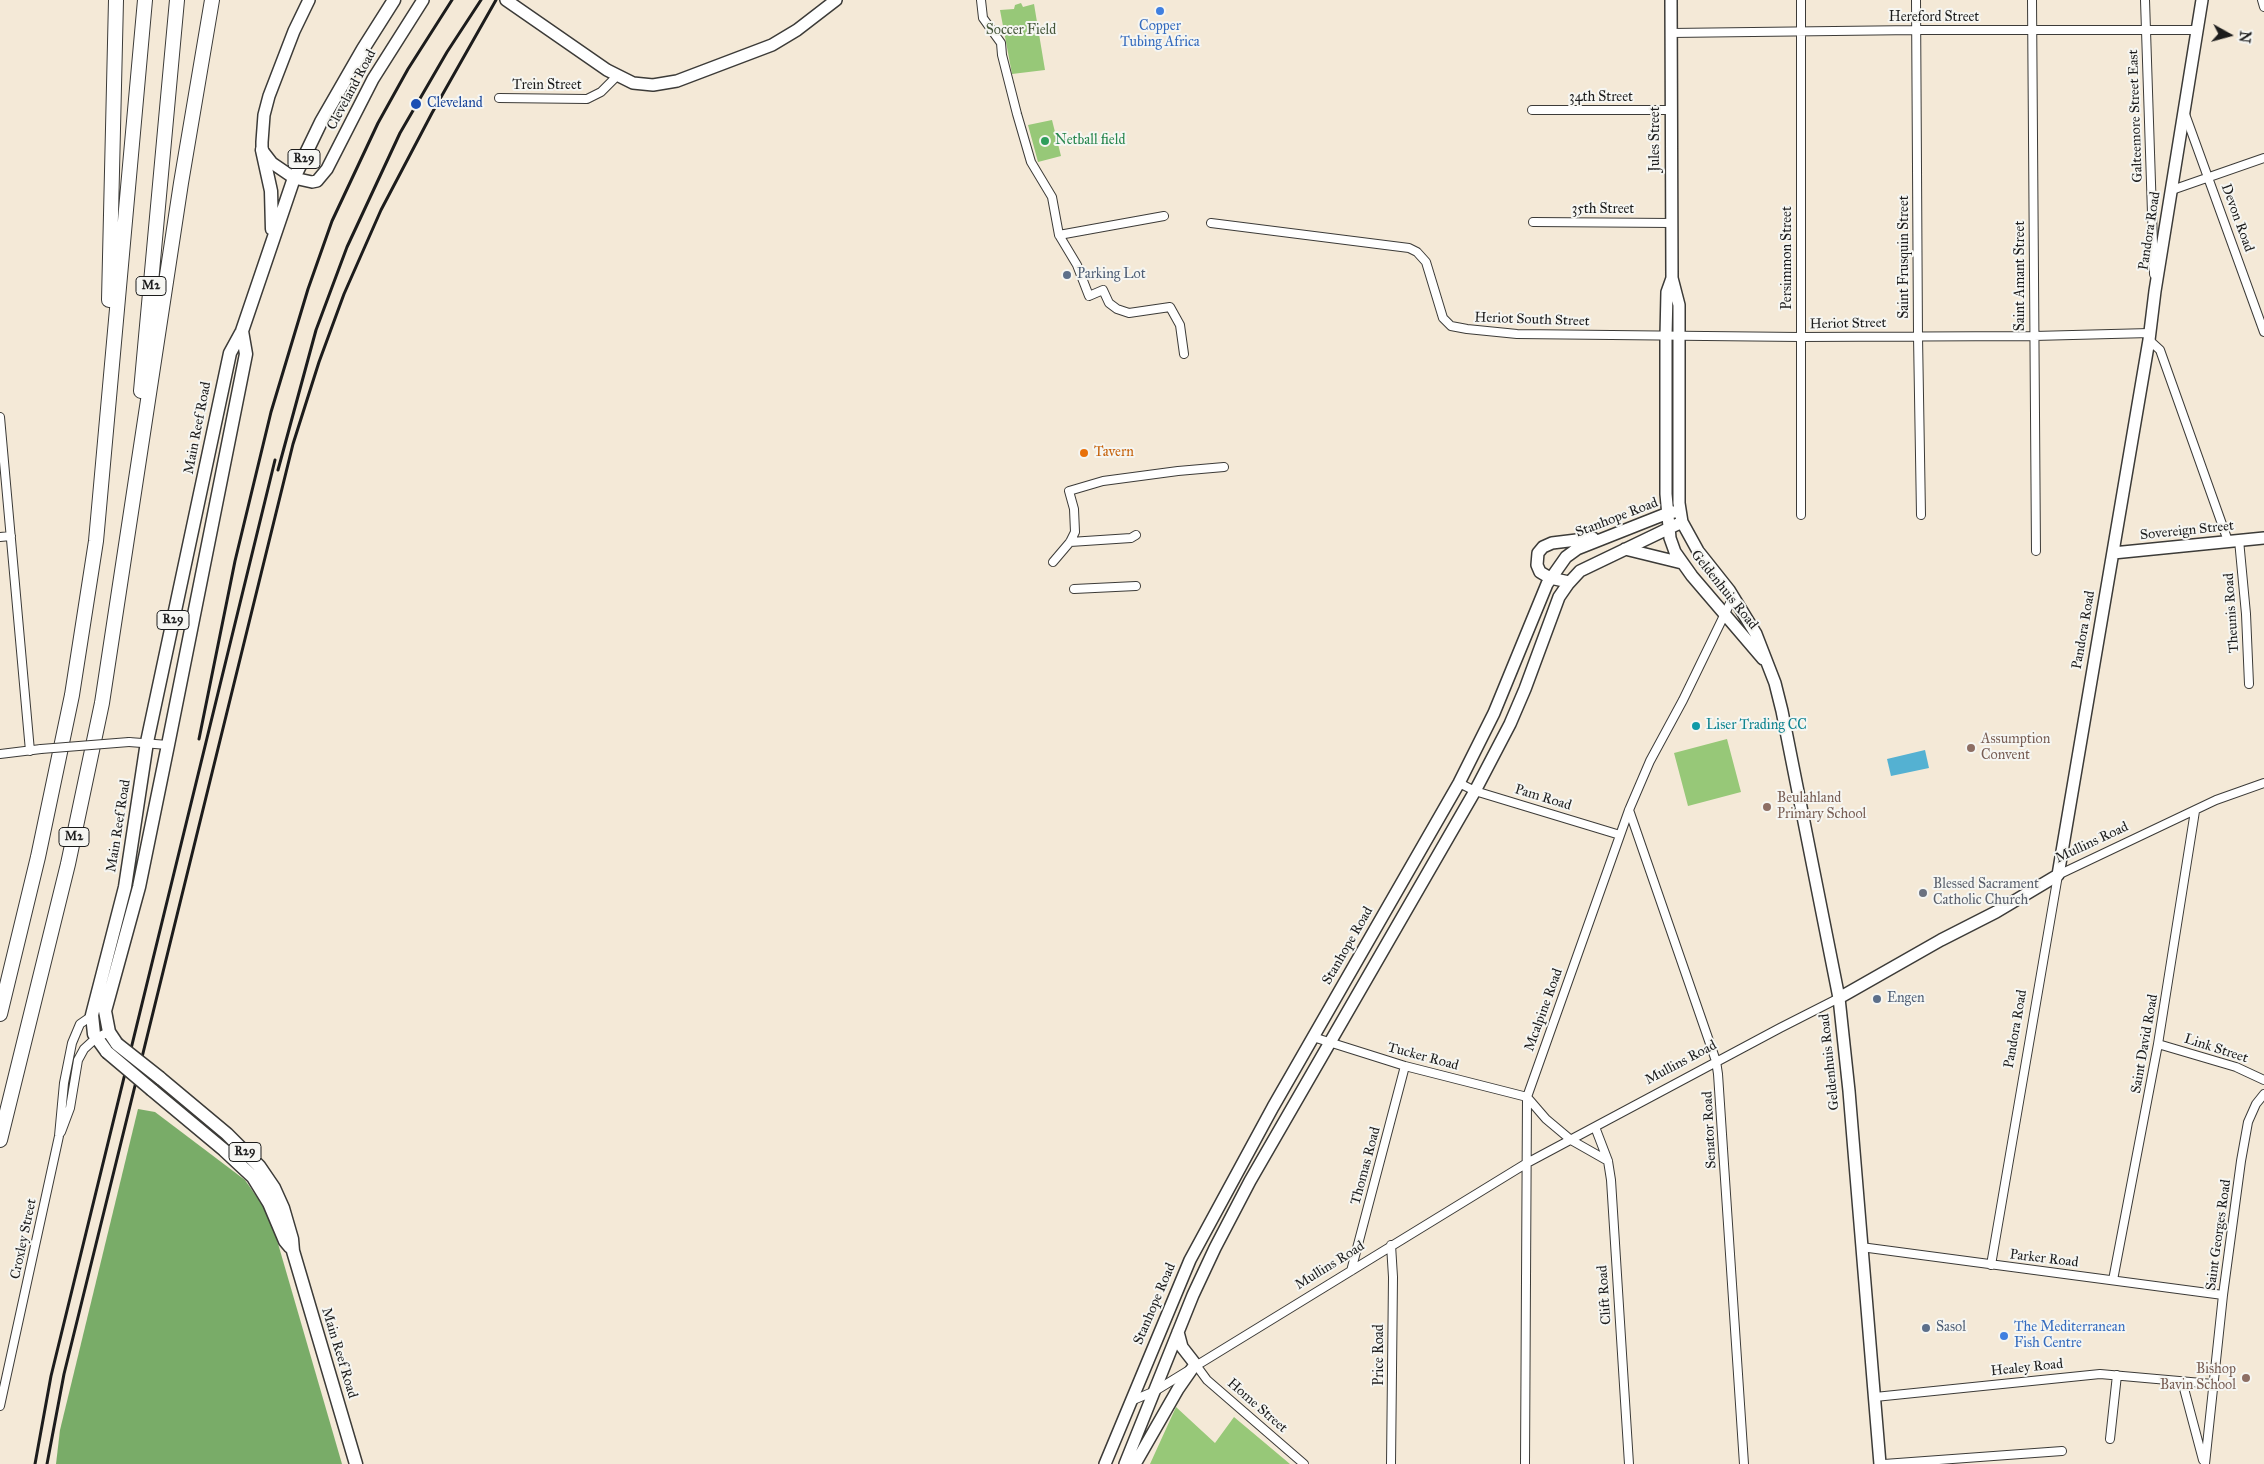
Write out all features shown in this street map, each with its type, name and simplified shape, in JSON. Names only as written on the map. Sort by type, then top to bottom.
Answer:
[{"type":"highway","points":[[104,456],[113,192],[116,0]]},
{"type":"highway","name":"M2","points":[[0,1014],[38,857],[72,695],[96,541],[145,0]]},
{"type":"highway","name":"M2","points":[[0,1140],[68,864],[102,703],[126,546],[177,0]]},
{"type":"highway","points":[[126,546],[181,183],[212,0]]},
{"type":"highway","points":[[0,1146],[4,1124]]},
{"type":"main road","points":[[271,244],[272,203],[262,150],[262,130],[270,96],[291,39],[309,0]]},
{"type":"main road","name":"Main Reef Road","points":[[125,916],[147,742],[230,353],[242,331],[294,178],[322,122],[363,49],[394,0]]},
{"type":"main road","name":"Cleveland Road","points":[[294,178],[312,182],[317,180],[327,170],[373,79],[423,0]]},
{"type":"main road","points":[[507,0],[617,76],[633,83],[653,85],[664,84],[692,75],[777,42],[797,30],[836,0]]},
{"type":"main road","name":"Jules Street","points":[[1671,0],[1672,278],[1678,296],[1681,516]]},
{"type":"main road","name":"Pandora Road","points":[[2058,875],[2149,336],[2202,0]]},
{"type":"main road","points":[[262,150],[272,163],[294,178]]},
{"type":"main road","name":"Jules Street","points":[[1669,529],[1666,336],[1667,292],[1672,278]]},
{"type":"main road","name":"Main Reef Road","points":[[242,331],[246,354],[168,745],[99,1013],[92,1027],[96,1038],[107,1052],[189,1119],[253,1177],[269,1203],[285,1241],[293,1251]]},
{"type":"main road","name":"Stanhope Road","points":[[1105,1464],[1190,1260],[1313,1037],[1459,783],[1494,713],[1535,610],[1550,578],[1566,557],[1587,544],[1668,513],[1681,516],[1669,529],[1580,571],[1569,582],[1559,597],[1510,724],[1475,791],[1330,1042],[1219,1240],[1193,1295],[1125,1464]]},
{"type":"main road","name":"Geldenhuis Road","points":[[1681,516],[1698,551],[1734,597],[1756,634],[1782,711],[1839,998],[1849,1091],[1880,1464]]},
{"type":"main road","name":"Geldenhuis Road","points":[[1669,529],[1672,546],[1682,563],[1767,664]]},
{"type":"main road","points":[[1569,582],[1550,578],[1540,572],[1537,565],[1538,554],[1543,547],[1557,541],[1607,536]]},
{"type":"main road","name":"Sovereign Street","points":[[2113,553],[2264,538]]},
{"type":"main road","points":[[1625,549],[1682,563]]},
{"type":"main road","points":[[1494,713],[1510,724]]},
{"type":"main road","name":"Mullins Road","points":[[1839,998],[1941,940],[1996,912],[2058,875]]},
{"type":"main road","points":[[1351,971],[1366,980]]},
{"type":"main road","name":"Main Reef Road","points":[[99,1013],[117,1044],[226,1134],[259,1166],[283,1208],[292,1239],[293,1251],[356,1464]]},
{"type":"main road","points":[[1135,1464],[1178,1388],[1195,1366],[1182,1346],[1178,1332]]},
{"type":"street","points":[[981,0],[983,18],[1001,43],[1002,55],[1031,162],[1052,197],[1059,235],[1077,265],[1089,296],[1103,290],[1109,302],[1117,309],[1129,313],[1170,307],[1180,325],[1184,354]]},
{"type":"street","name":"Persimmon Street","points":[[1801,0],[1801,516]]},
{"type":"street","name":"Saint Frusquin Street","points":[[1916,0],[1921,515]]},
{"type":"street","name":"Saint Amant Street","points":[[2032,0],[2036,551]]},
{"type":"street","name":"Galteemore Street East","points":[[2146,0],[2155,291]]},
{"type":"street","points":[[2262,0],[2264,7]]},
{"type":"street","name":"Hereford Street","points":[[1671,33],[1916,30],[2032,32],[2197,30]]},
{"type":"street","name":"Trein Street","points":[[499,98],[587,99],[601,92],[617,76]]},
{"type":"street","name":"34th Street","points":[[1532,110],[1671,110]]},
{"type":"street","name":"Devon Road","points":[[2184,112],[2264,332]]},
{"type":"street","points":[[2172,190],[2264,158]]},
{"type":"street","points":[[1059,235],[1164,216]]},
{"type":"street","name":"35th Street","points":[[1533,222],[1672,223]]},
{"type":"street","name":"Heriot South Street","points":[[1211,224],[1409,248],[1417,252],[1426,262],[1443,318],[1456,328],[1517,334],[1666,336]]},
{"type":"street","name":"Heriot Street","points":[[1666,336],[2149,336]]},
{"type":"street","name":"Theunis Road","points":[[2149,336],[2160,350],[2233,541],[2246,614],[2248,684]]},
{"type":"street","points":[[0,417],[30,751]]},
{"type":"street","points":[[1053,562],[1070,542],[1075,532],[1069,491],[1103,481],[1178,470],[1224,467]]},
{"type":"street","points":[[1070,542],[1131,538],[1136,535]]},
{"type":"street","points":[[0,537],[11,536]]},
{"type":"street","points":[[1074,589],[1136,586]]},
{"type":"street","name":"Mcalpine Road","points":[[1525,1464],[1527,1097],[1629,810],[1650,761],[1683,700],[1734,597]]},
{"type":"street","points":[[0,754],[129,742],[168,745]]},
{"type":"street","name":"Pam Road","points":[[1459,783],[1475,791],[1620,835]]},
{"type":"street","name":"Mullins Road","points":[[2058,875],[2216,800],[2264,783]]},
{"type":"street","name":"Senator Road","points":[[1629,810],[1716,1061],[1720,1087],[1744,1464]]},
{"type":"street","name":"Saint David Road","points":[[2113,1280],[2158,1044],[2195,811]]},
{"type":"street","name":"Pandora Road","points":[[1991,1265],[2058,875]]},
{"type":"street","name":"Mullins Road","points":[[1130,1402],[1155,1391],[1527,1163],[1716,1061],[1839,998]]},
{"type":"street","name":"Croxley Street","points":[[66,1108],[72,1043],[80,1024],[99,1013]]},
{"type":"street","name":"Croxley Street","points":[[0,1406],[59,1136],[78,1060],[84,1049],[96,1038],[110,1032]]},
{"type":"street","name":"Tucker Road","points":[[1313,1037],[1405,1066],[1527,1097]]},
{"type":"street","name":"Link Street","points":[[2158,1044],[2236,1067],[2264,1080]]},
{"type":"street","name":"Thomas Road","points":[[1351,1271],[1405,1066]]},
{"type":"street","name":"Saint Georges Road","points":[[2213,1384],[2223,1295],[2248,1122],[2256,1104],[2264,1094]]},
{"type":"street","points":[[1527,1097],[1546,1119],[1571,1140],[1608,1161]]},
{"type":"street","name":"Clift Road","points":[[1595,1127],[1608,1161],[1629,1464]]},
{"type":"street","name":"Price Road","points":[[1391,1245],[1393,1287],[1391,1464]]},
{"type":"street","name":"Parker Road","points":[[1861,1247],[2223,1295]]},
{"type":"street","name":"Home Street","points":[[1195,1366],[1207,1380],[1304,1464]]},
{"type":"street","points":[[2110,1439],[2117,1375]]},
{"type":"street","name":"Healey Road","points":[[1875,1397],[2040,1379],[2117,1375],[2213,1384]]},
{"type":"street","points":[[2182,1381],[2205,1464]]},
{"type":"street","points":[[2205,1464],[2213,1384]]},
{"type":"street","points":[[1884,1464],[2062,1451]]},
{"type":"green space","name":"Soccer Field","points":[[1021,3],[1023,7],[1034,4],[1045,70],[1012,74],[1000,10],[1014,9],[1015,5]]},
{"type":"green space","name":"Netball field","points":[[1052,120],[1061,156],[1038,162],[1028,125]]},
{"type":"green space","points":[[1727,739],[1741,792],[1688,806],[1674,753]]},
{"type":"green space","points":[[138,1109],[155,1112],[245,1180],[270,1216],[342,1464],[56,1464],[60,1430]]},
{"type":"green space","points":[[1176,1407],[1215,1443],[1234,1417],[1290,1464],[1150,1464]]},
{"type":"water","points":[[1925,750],[1929,768],[1891,776],[1887,759]]},
{"type":"railway","points":[[199,739],[235,561],[271,412],[308,289],[332,221],[378,123],[408,69],[452,0]]},
{"type":"railway","points":[[278,470],[316,330],[347,247],[400,133],[447,52],[481,0]]},
{"type":"railway","points":[[47,1464],[64,1374],[293,444],[319,362],[344,294],[381,210],[432,113],[496,0]]},
{"type":"railway","points":[[35,1464],[51,1376],[275,460]]},
{"type":"place","name":"Copper Tubing Africa","points":[[1160,11]]},
{"type":"place","name":"Cleveland","points":[[416,104]]},
{"type":"place","name":"Netball field","points":[[1045,141]]},
{"type":"place","name":"Parking Lot","points":[[1067,275]]},
{"type":"place","name":"Tavern","points":[[1084,453]]},
{"type":"place","name":"Liser Trading CC","points":[[1696,726]]},
{"type":"place","name":"Assumption Convent","points":[[1971,748]]},
{"type":"place","name":"Beulahland Primary School","points":[[1767,807]]},
{"type":"place","name":"Blessed Sacrament Catholic Church","points":[[1923,893]]},
{"type":"place","name":"Engen","points":[[1877,999]]},
{"type":"place","name":"Sasol","points":[[1926,1328]]},
{"type":"place","name":"The Mediterranean Fish Centre","points":[[2004,1336]]},
{"type":"place","name":"Bishop Bavin School","points":[[2246,1378]]}]
